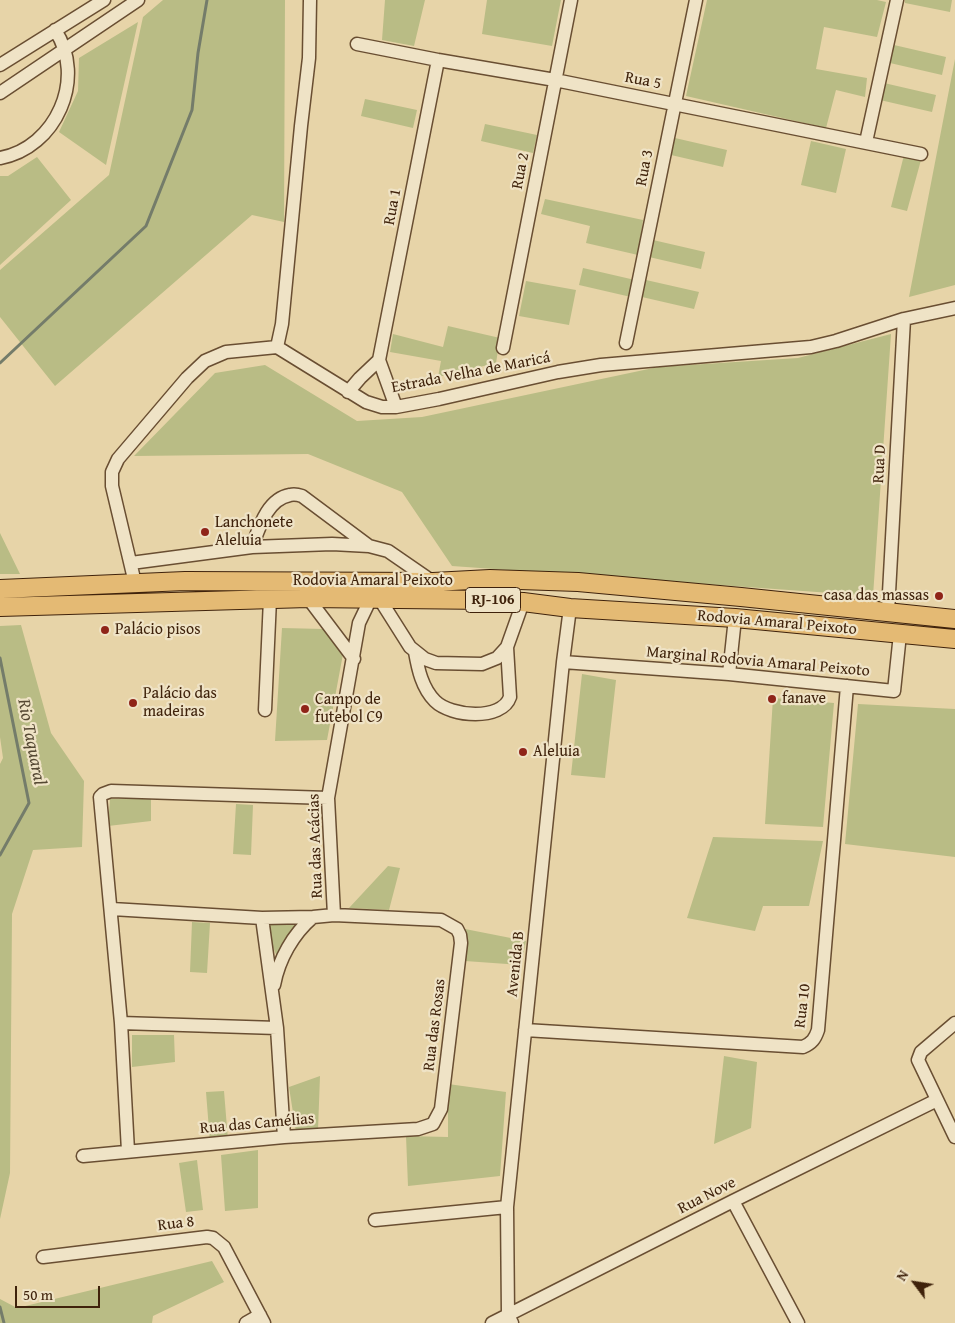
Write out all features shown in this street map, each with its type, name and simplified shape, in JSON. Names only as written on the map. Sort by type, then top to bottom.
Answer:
[{"type":"highway","name":"Rodovia Amaral Peixoto","points":[[0,589],[186,581],[432,582],[490,578],[578,582],[955,619]]},
{"type":"highway","name":"Rodovia Amaral Peixoto","points":[[0,607],[308,598],[523,602],[570,608],[735,618],[955,640]]},
{"type":"street","points":[[0,65],[104,0]]},
{"type":"street","points":[[0,93],[138,0]]},
{"type":"street","points":[[135,583],[112,486],[112,472],[118,458],[187,378],[205,362],[226,352],[277,347],[282,324],[309,58],[310,0]]},
{"type":"street","name":"Rua 2","points":[[503,348],[571,0]]},
{"type":"street","name":"Rua 3","points":[[626,343],[696,0]]},
{"type":"street","points":[[866,142],[897,0]]},
{"type":"street","points":[[0,158],[11,156],[34,144],[52,125],[64,102],[68,76],[64,50],[55,30]]},
{"type":"street","name":"Rua 5","points":[[358,44],[555,80],[921,154]]},
{"type":"street","name":"Rua 1","points":[[379,360],[438,60]]},
{"type":"street","name":"Estrada Velha de Maricá","points":[[277,347],[366,402],[396,407],[558,372],[600,365],[811,347],[904,319],[955,308]]},
{"type":"street","name":"Rua D","points":[[888,611],[904,319]]},
{"type":"street","points":[[348,392],[379,360],[396,407]]},
{"type":"street","points":[[252,547],[263,518],[277,500],[291,495],[302,496],[368,546]]},
{"type":"street","points":[[131,563],[252,547],[332,544],[368,546],[388,551],[432,582]]},
{"type":"street","points":[[308,598],[354,659]]},
{"type":"street","points":[[375,598],[414,652],[420,677],[428,692],[444,708],[464,713],[489,713],[503,708],[508,703],[510,697],[507,647]]},
{"type":"street","name":"Rua das Acácias","points":[[334,915],[328,798],[359,623],[375,598]]},
{"type":"street","points":[[265,710],[270,599]]},
{"type":"street","points":[[414,652],[436,664],[482,664],[497,658],[507,647],[523,602]]},
{"type":"street","name":"Avenida B","points":[[510,1319],[507,1207],[570,608]]},
{"type":"street","points":[[729,674],[735,618]]},
{"type":"street","name":"Marginal Rodovia Amaral Peixoto","points":[[563,662],[729,674],[894,690],[900,634]]},
{"type":"street","name":"Rua 10","points":[[525,1030],[803,1047],[815,1039],[818,1030],[847,686]]},
{"type":"street","points":[[128,1151],[112,910],[100,802],[103,794],[111,791],[328,798]]},
{"type":"street","points":[[112,910],[262,918],[334,915]]},
{"type":"street","name":"Rua das Rosas","points":[[334,915],[441,920],[457,929],[460,935],[461,943],[441,1110],[433,1124]]},
{"type":"street","points":[[272,992],[277,972],[285,953],[300,929],[312,917]]},
{"type":"street","points":[[262,918],[277,1028],[284,1137]]},
{"type":"street","points":[[121,1023],[277,1028]]},
{"type":"street","points":[[955,1023],[919,1054],[919,1062],[955,1137]]},
{"type":"street","name":"Rua Nove","points":[[492,1323],[510,1319],[733,1201],[937,1100]]},
{"type":"street","name":"Rua das Camélias","points":[[83,1156],[284,1137],[418,1129],[433,1124]]},
{"type":"street","points":[[733,1201],[798,1323]]},
{"type":"street","points":[[375,1220],[507,1207]]},
{"type":"street","name":"Rua 8","points":[[44,1257],[207,1237],[213,1238],[224,1247],[262,1319]]},
{"type":"street","points":[[246,1323],[262,1319]]},
{"type":"green space","points":[[163,0],[285,0],[284,222],[252,215],[55,386],[0,317],[0,270],[109,175],[143,17]]},
{"type":"green space","points":[[385,0],[425,0],[414,46],[382,40]]},
{"type":"green space","points":[[487,0],[561,0],[552,46],[482,34]]},
{"type":"green space","points":[[707,0],[877,0],[886,2],[877,37],[824,27],[816,69],[867,78],[865,97],[836,90],[826,128],[686,96]]},
{"type":"green space","points":[[905,0],[952,0],[950,12],[905,3]]},
{"type":"green space","points":[[138,22],[106,165],[59,132],[78,91],[79,58]]},
{"type":"green space","points":[[894,45],[946,57],[942,75],[890,63]]},
{"type":"green space","points":[[955,59],[955,285],[909,297]]},
{"type":"green space","points":[[884,83],[936,95],[932,112],[880,100]]},
{"type":"green space","points":[[365,99],[417,110],[413,128],[361,116]]},
{"type":"green space","points":[[485,124],[537,135],[533,153],[481,141]]},
{"type":"green space","points":[[675,138],[727,150],[723,167],[671,155]]},
{"type":"green space","points":[[811,141],[846,149],[836,193],[801,185]]},
{"type":"green space","points":[[904,155],[921,160],[907,211],[891,207]]},
{"type":"green space","points":[[37,157],[71,200],[0,265],[0,176],[8,176]]},
{"type":"green space","points":[[545,199],[643,220],[638,255],[586,243],[590,226],[541,214]]},
{"type":"green space","points":[[653,240],[705,252],[701,269],[649,257]]},
{"type":"green space","points":[[583,268],[635,280],[631,297],[579,285]]},
{"type":"green space","points":[[646,280],[699,292],[694,309],[642,297]]},
{"type":"green space","points":[[526,281],[576,290],[569,325],[519,316]]},
{"type":"green space","points":[[448,326],[500,338],[496,363],[438,377],[441,361],[390,352],[393,334],[443,347]]},
{"type":"green space","points":[[891,334],[873,596],[452,566],[402,492],[308,454],[134,456],[215,373],[265,365],[357,421],[422,417],[658,367],[798,358]]},
{"type":"green space","points":[[0,533],[20,574],[0,574]]},
{"type":"green space","points":[[21,625],[51,733],[84,781],[82,847],[33,850],[12,914],[10,1173],[0,1219],[0,764],[3,758],[0,737],[0,626]]},
{"type":"green space","name":"Campo de futebol C9","points":[[282,628],[324,629],[343,654],[327,740],[275,741]]},
{"type":"green space","points":[[582,674],[616,680],[605,778],[571,775]]},
{"type":"green space","points":[[773,698],[834,703],[823,827],[765,824]]},
{"type":"green space","points":[[858,704],[955,709],[955,857],[845,844]]},
{"type":"green space","points":[[151,798],[151,821],[108,826],[110,799]]},
{"type":"green space","points":[[236,804],[253,805],[251,855],[233,854]]},
{"type":"green space","points":[[713,837],[823,841],[809,906],[763,906],[755,931],[687,918]]},
{"type":"green space","points":[[388,866],[400,868],[389,910],[349,908]]},
{"type":"green space","points":[[272,921],[300,922],[279,960],[272,946],[269,930]]},
{"type":"green space","points":[[192,922],[210,923],[207,973],[190,972]]},
{"type":"green space","points":[[465,929],[526,941],[521,965],[465,961]]},
{"type":"green space","points":[[132,1035],[174,1035],[175,1062],[132,1067]]},
{"type":"green space","points":[[724,1056],[757,1062],[751,1128],[714,1144]]},
{"type":"green space","points":[[320,1076],[318,1130],[296,1132],[289,1087]]},
{"type":"green space","points":[[448,1084],[506,1092],[500,1176],[408,1186],[406,1136],[448,1137]]},
{"type":"green space","points":[[224,1091],[228,1140],[210,1142],[206,1092]]},
{"type":"green space","points":[[258,1150],[258,1208],[225,1211],[221,1155]]},
{"type":"green space","points":[[197,1160],[203,1210],[186,1212],[179,1163]]},
{"type":"green space","points":[[212,1261],[224,1282],[153,1316],[152,1323],[0,1323],[0,1299],[17,1308]]},
{"type":"waterway","points":[[0,363],[146,226],[192,110],[198,53],[207,0]]},
{"type":"waterway","name":"Rio Taquaral","points":[[0,658],[29,803],[0,855]]},
{"type":"waterway","name":"Rio Taquaral","points":[[0,1307],[4,1323]]},
{"type":"place","name":"Lanchonete Aleluia","points":[[205,532]]},
{"type":"place","name":"casa das massas","points":[[939,596]]},
{"type":"place","name":"Palácio pisos","points":[[105,630]]},
{"type":"place","name":"fanave","points":[[772,699]]},
{"type":"place","name":"Palácio das madeiras","points":[[133,703]]},
{"type":"place","name":"Campo de futebol C9","points":[[305,709]]},
{"type":"place","name":"Aleluia","points":[[523,752]]}]
